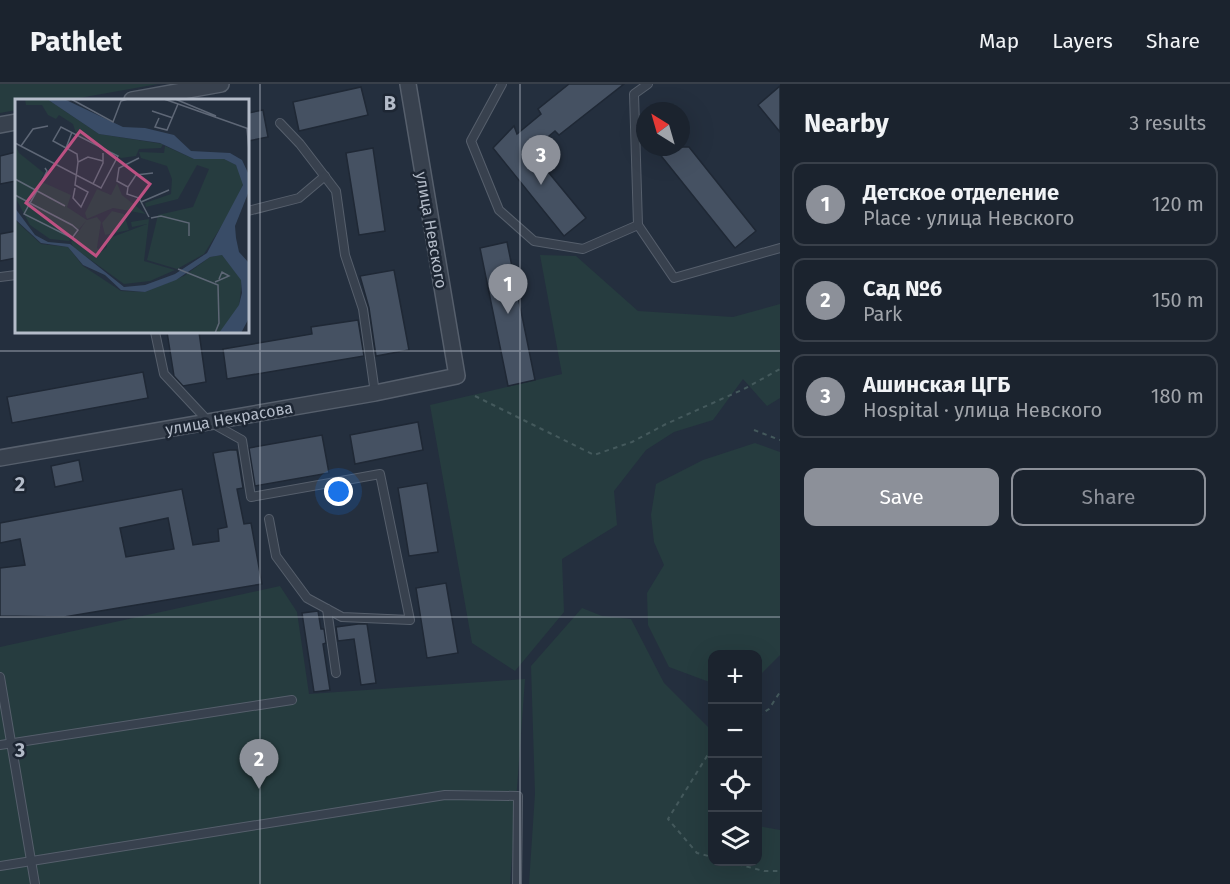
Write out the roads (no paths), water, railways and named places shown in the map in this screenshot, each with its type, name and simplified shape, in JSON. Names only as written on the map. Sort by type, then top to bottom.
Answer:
[{"type":"street","points":[[138,99],[221,84]]},
{"type":"street","name":"улица Невского","points":[[408,84],[457,376]]},
{"type":"street","points":[[0,125],[15,122]]},
{"type":"street","name":"улица Некрасова","points":[[1,456],[375,393],[457,376]]},
{"type":"lane","points":[[502,84],[471,141],[499,210],[534,241],[583,249],[638,225]]},
{"type":"lane","points":[[648,84],[634,94],[638,225],[674,278],[780,248]]},
{"type":"lane","points":[[280,123],[300,144],[336,191],[345,255],[363,309],[375,393]]},
{"type":"lane","points":[[249,211],[299,198],[325,176]]},
{"type":"lane","points":[[0,277],[15,275]]},
{"type":"lane","points":[[155,333],[164,374],[208,421],[242,440],[251,497],[380,474],[410,620],[342,617],[308,598],[276,556],[269,519]]},
{"type":"lane","points":[[327,609],[336,673]]},
{"type":"lane","points":[[0,677],[35,884]]},
{"type":"lane","points":[[0,746],[292,700]]},
{"type":"lane","points":[[0,866],[445,795],[518,796],[517,884]]},
{"type":"place","name":"Ашинская ЦГБ","points":[[541,185]]},
{"type":"place","name":"Детское отделение","points":[[508,314]]},
{"type":"place","name":"Сад №6","points":[[259,789]]}]
